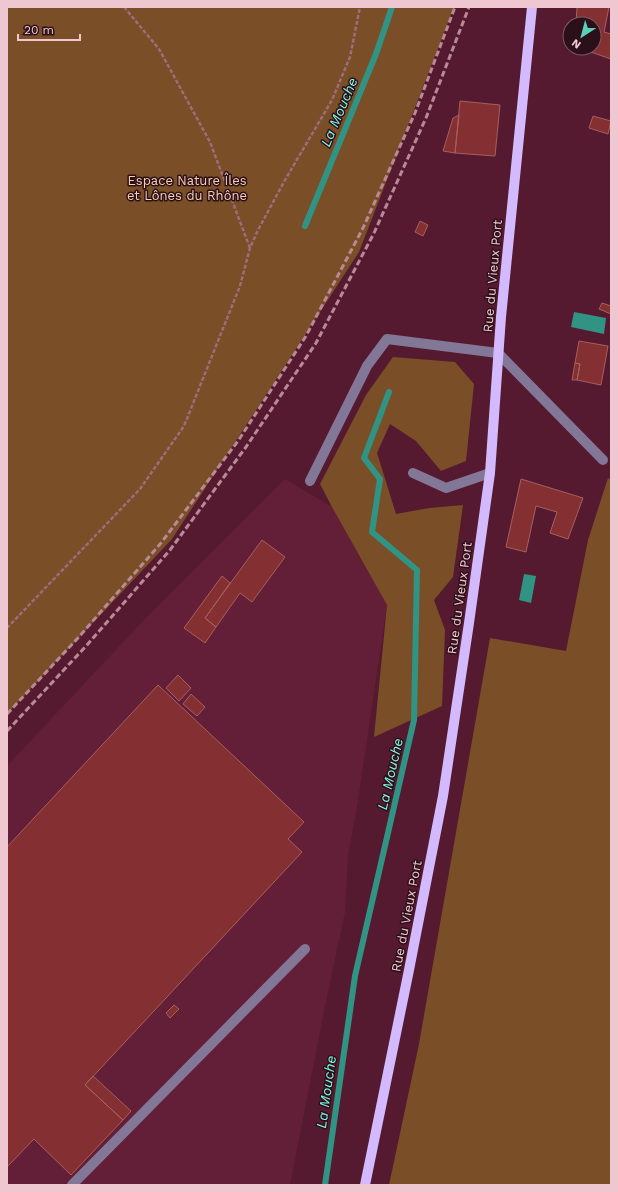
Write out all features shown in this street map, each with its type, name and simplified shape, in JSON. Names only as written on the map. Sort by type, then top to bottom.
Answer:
[{"type":"main road","name":"Rue du Vieux Port","points":[[365,1185],[443,796],[469,623],[490,473],[498,353],[532,7]]},
{"type":"street","points":[[310,481],[367,366],[387,339],[498,353],[603,460]]},
{"type":"street","points":[[414,473],[446,488],[490,473]]},
{"type":"street","points":[[72,1185],[305,949]]},
{"type":"path","points":[[124,7],[159,49],[210,142],[250,248]]},
{"type":"path","points":[[7,628],[140,489],[184,426],[240,286],[250,248],[258,230],[285,180],[332,100],[350,57],[360,7]]},
{"type":"shaded area","points":[[574,312],[606,318],[604,334],[571,327]]},
{"type":"shaded area","points":[[285,479],[332,507],[387,605],[357,807],[348,855],[345,912],[290,1185],[7,1185],[7,766],[143,621]]},
{"type":"shaded area","points":[[524,574],[536,576],[531,603],[519,600]]},
{"type":"green space","name":"Espace Nature Îles et Lônes du Rhône","points":[[7,7],[454,7],[359,252],[172,539],[7,714]]},
{"type":"green space","points":[[393,357],[455,362],[474,384],[466,461],[441,471],[416,441],[390,424],[377,453],[396,514],[429,508],[463,505],[453,577],[434,600],[445,630],[442,706],[374,737],[387,605],[320,484],[366,395]]},
{"type":"green space","points":[[608,478],[611,480],[611,1185],[389,1185],[419,1044],[490,638],[566,651],[588,540]]},
{"type":"building","points":[[577,7],[609,7],[604,32],[611,34],[611,59],[602,56],[602,16],[576,16]]},
{"type":"building","points":[[460,101],[500,105],[495,156],[455,153]]},
{"type":"building","points":[[459,115],[455,153],[443,151],[453,118]]},
{"type":"building","points":[[593,116],[611,121],[608,134],[589,128]]},
{"type":"building","points":[[420,221],[428,225],[423,236],[415,232]]},
{"type":"building","points":[[602,303],[611,306],[611,314],[599,309]]},
{"type":"building","points":[[579,341],[608,346],[601,385],[577,380],[580,364],[575,363]]},
{"type":"building","points":[[575,363],[580,364],[577,380],[572,380]]},
{"type":"building","points":[[521,479],[583,498],[568,539],[550,533],[557,512],[536,506],[526,552],[506,547]]},
{"type":"building","points":[[262,540],[285,557],[252,602],[240,593],[216,627],[205,618]]},
{"type":"building","points":[[222,576],[230,583],[205,618],[216,627],[205,643],[184,628]]},
{"type":"building","points":[[178,675],[191,688],[179,701],[166,688]]},
{"type":"building","points":[[158,685],[304,822],[288,839],[302,852],[85,1085],[123,1120],[71,1175],[34,1139],[7,1167],[7,847]]},
{"type":"building","points":[[191,694],[205,707],[197,716],[183,704]]},
{"type":"building","points":[[174,1005],[179,1009],[170,1018],[166,1013]]},
{"type":"building","points":[[93,1076],[131,1111],[123,1120],[85,1085]]},
{"type":"waterway","name":"La Mouche","points":[[305,226],[376,54],[392,7]]},
{"type":"waterway","name":"La Mouche","points":[[325,1185],[355,976],[414,720],[417,570],[372,532],[380,479],[364,458],[389,392]]},
{"type":"railway","points":[[7,714],[77,639],[161,543],[238,441],[306,336],[363,228],[415,113],[455,7]]},
{"type":"railway","points":[[7,731],[87,645],[170,550],[246,447],[316,343],[374,233],[426,118],[469,7]]}]
